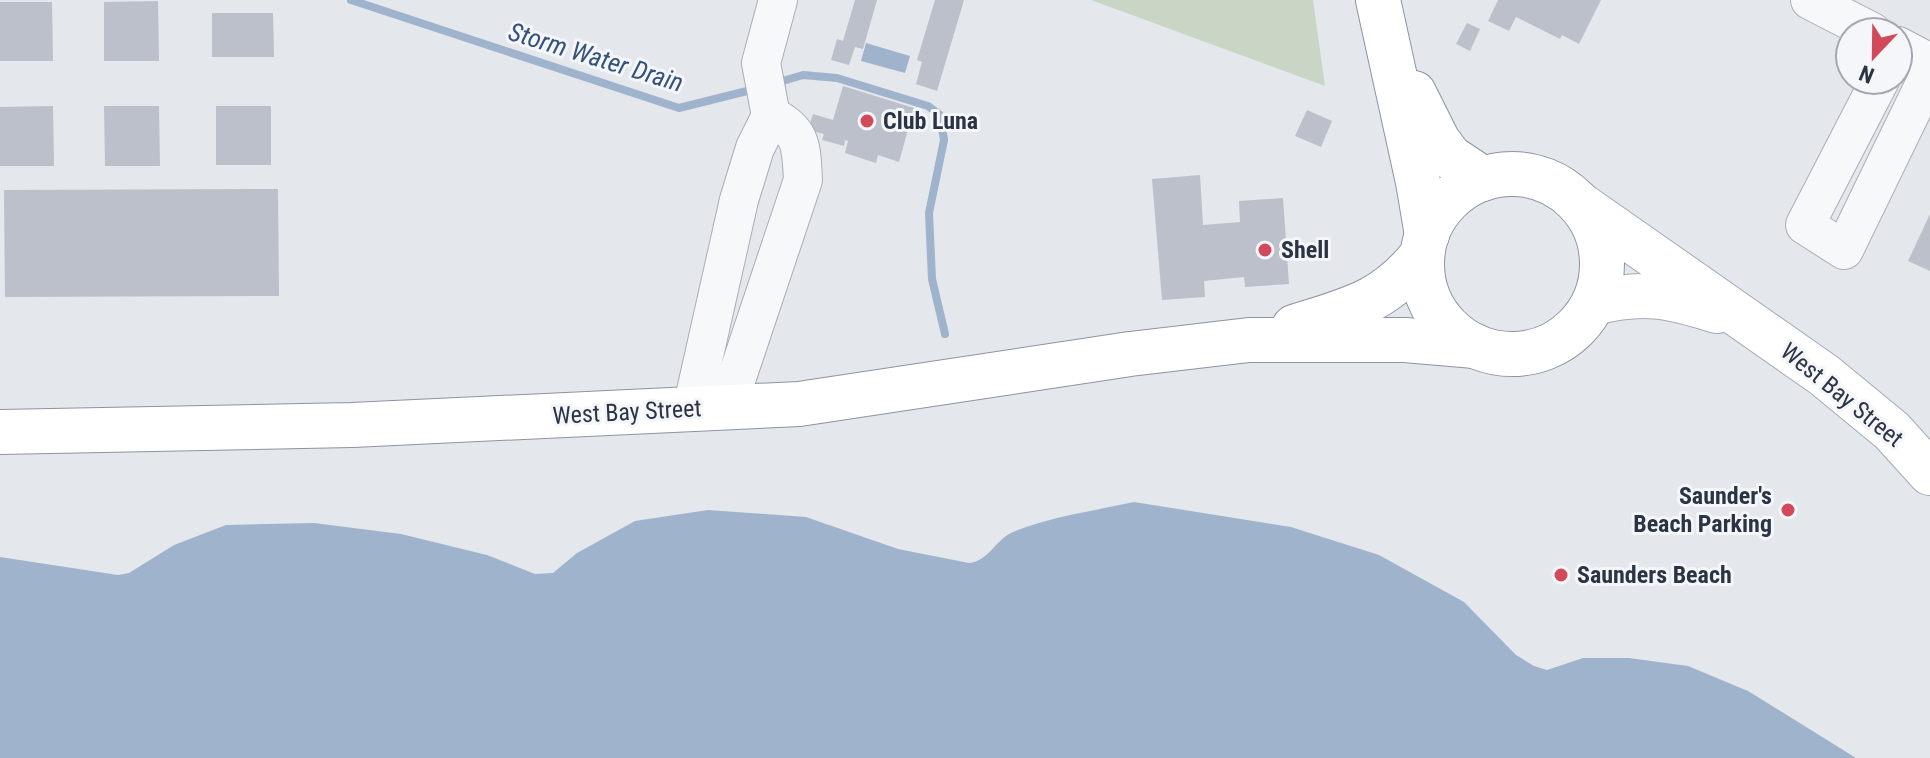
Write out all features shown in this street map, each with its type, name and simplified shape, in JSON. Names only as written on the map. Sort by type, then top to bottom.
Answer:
[{"type":"main road","points":[[1379,7],[1404,71],[1438,141],[1450,157],[1483,179]]},
{"type":"main road","points":[[1379,7],[1418,182],[1425,245]]},
{"type":"main road","name":"West Bay Street","points":[[1249,340],[1355,308],[1381,296],[1404,278],[1425,245],[1443,206],[1461,190],[1483,179],[1503,175],[1534,177],[1562,189],[1824,375],[1880,421],[1930,473]]},
{"type":"main road","name":"West Bay Street","points":[[0,432],[352,425],[799,404],[1130,354],[1249,340],[1405,340],[1475,346],[1503,354],[1537,351],[1568,336],[1583,321],[1594,303],[1602,272],[1599,240],[1591,220],[1578,203]]},
{"type":"main road","name":"West Bay Street","points":[[1425,245],[1424,283],[1434,309],[1452,330],[1475,346]]},
{"type":"main road","name":"West Bay Street","points":[[1594,303],[1645,294],[1684,300],[1750,322]]},
{"type":"street","points":[[710,408],[739,200],[769,108],[761,63],[778,0]]},
{"type":"street","points":[[1810,0],[1841,16]]},
{"type":"street","points":[[1872,96],[1805,225],[1844,250],[1930,73]]},
{"type":"street","points":[[710,408],[803,180],[800,141],[769,108]]},
{"type":"green space","points":[[1091,0],[1313,0],[1325,86]]},
{"type":"water","points":[[866,43],[910,56],[905,73],[861,61]]},
{"type":"water","points":[[1134,502],[1291,527],[1379,555],[1464,602],[1516,655],[1534,666],[1547,670],[1583,658],[1629,658],[1688,666],[1748,691],[1856,758],[0,758],[0,557],[118,575],[129,573],[174,545],[226,525],[314,523],[401,534],[487,555],[535,574],[553,573],[577,553],[635,521],[708,510],[806,517],[898,549],[969,563],[982,558],[1007,535],[1028,526]]},
{"type":"building","points":[[855,0],[877,0],[863,49],[855,47],[849,65],[831,60],[837,39],[843,41]]},
{"type":"building","points":[[935,0],[964,0],[937,91],[916,84],[922,62],[917,60]]},
{"type":"building","points":[[1498,0],[1601,0],[1579,44],[1562,35],[1560,39],[1516,17],[1509,31],[1488,21]]},
{"type":"building","points":[[158,1],[159,61],[104,61],[104,2]]},
{"type":"building","points":[[0,2],[52,2],[53,61],[0,61]]},
{"type":"building","points":[[212,13],[273,13],[274,57],[212,57]]},
{"type":"building","points":[[1467,23],[1480,29],[1470,51],[1456,44]]},
{"type":"building","points":[[843,86],[914,108],[899,162],[878,155],[876,163],[845,153],[848,141],[845,140],[844,146],[822,140],[824,134],[808,130],[813,114],[833,120]]},
{"type":"building","points":[[53,106],[54,166],[0,166],[0,107]]},
{"type":"building","points":[[104,106],[159,106],[160,166],[105,166]]},
{"type":"building","points":[[216,106],[271,106],[271,165],[216,165]]},
{"type":"building","points":[[1307,110],[1332,121],[1321,147],[1295,136]]},
{"type":"building","name":"Shell","points":[[1200,175],[1203,225],[1240,222],[1239,201],[1283,198],[1289,284],[1245,287],[1244,277],[1204,281],[1205,297],[1162,300],[1152,179]]},
{"type":"building","points":[[278,189],[279,296],[5,297],[4,190]]},
{"type":"building","points":[[1930,214],[1930,271],[1908,261]]},
{"type":"waterway","name":"Storm Water Drain","points":[[351,0],[679,108],[755,89]]},
{"type":"waterway","name":"Storm Water Drain","points":[[776,83],[803,75],[837,78],[928,106],[940,115],[944,140],[929,213],[932,279],[945,334]]},
{"type":"place","name":"Club Luna","points":[[867,121]]},
{"type":"place","name":"Shell","points":[[1265,250]]},
{"type":"place","name":"Saunder's Beach Parking","points":[[1788,510]]},
{"type":"place","name":"Saunders Beach","points":[[1561,575]]}]
